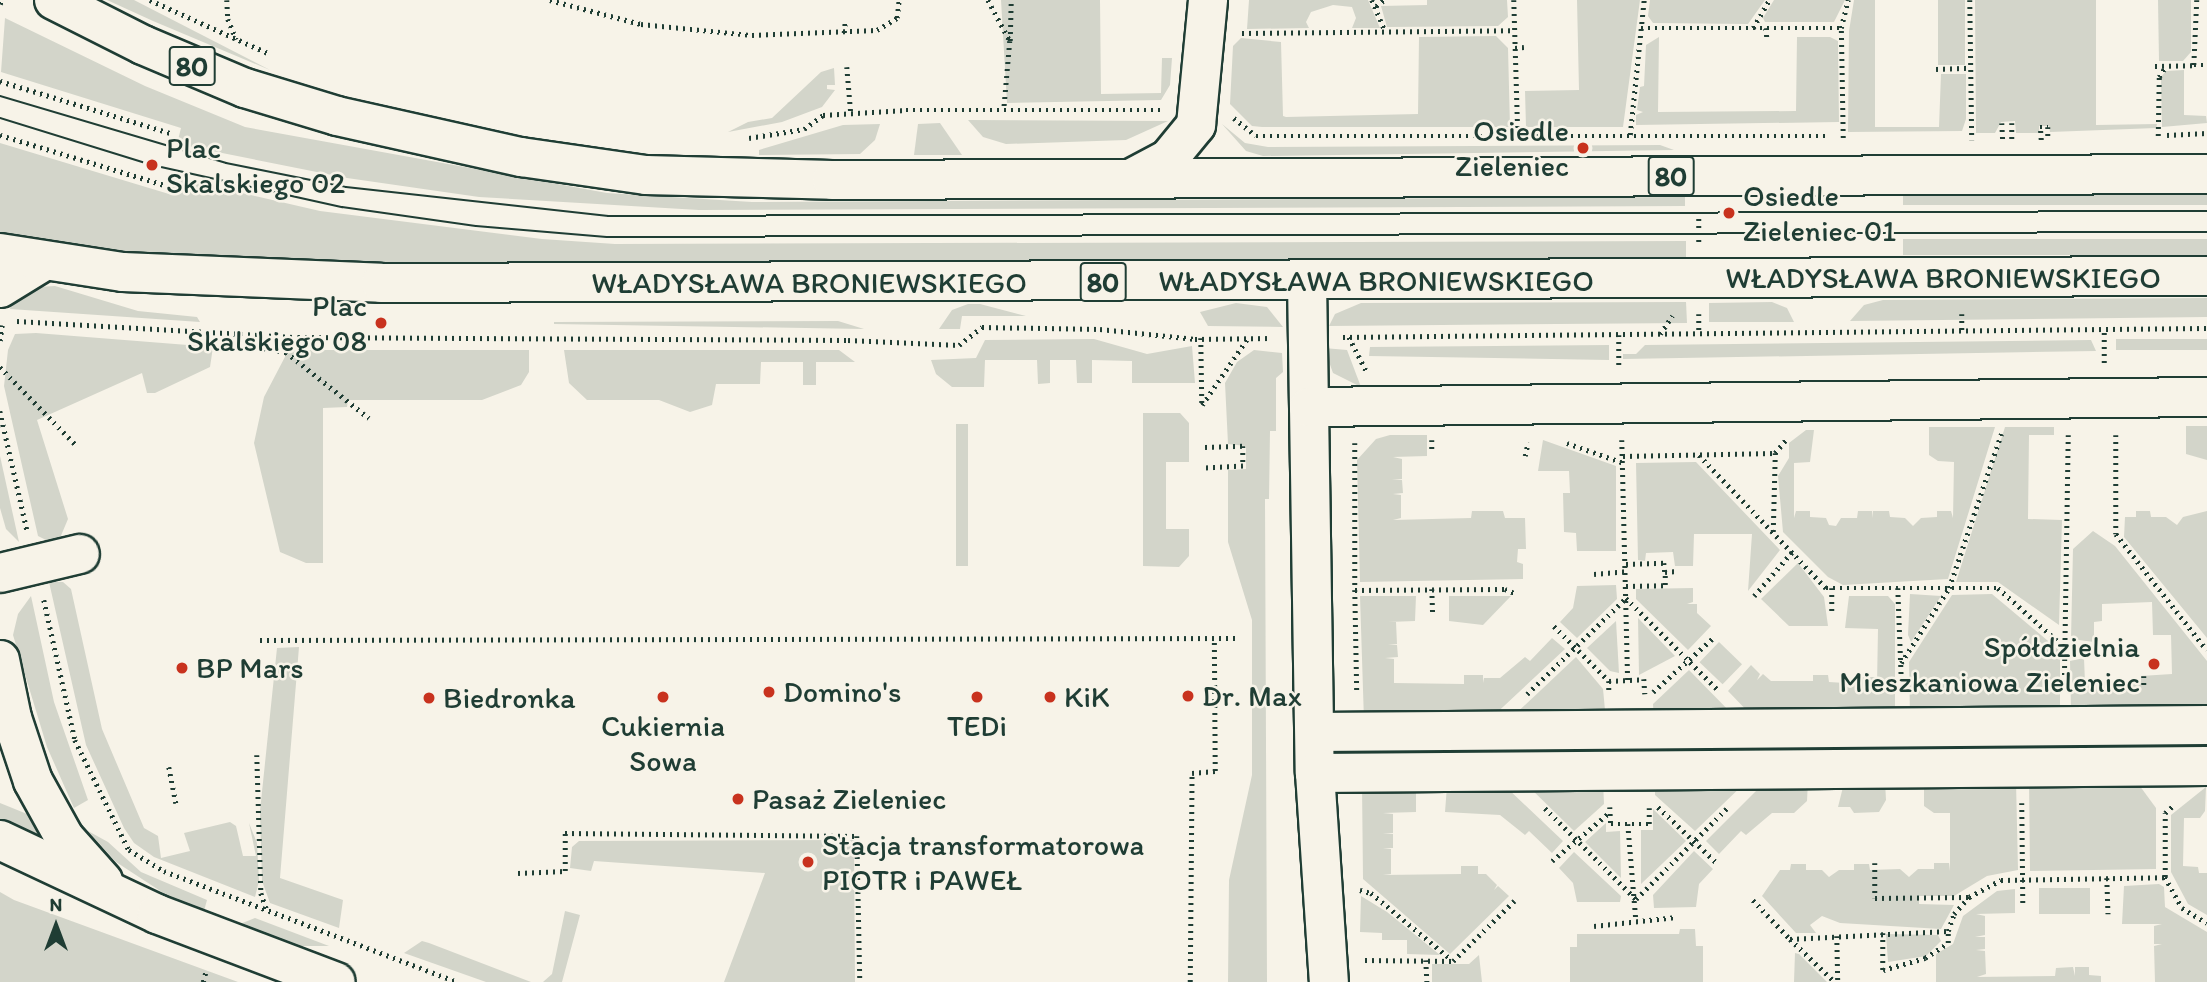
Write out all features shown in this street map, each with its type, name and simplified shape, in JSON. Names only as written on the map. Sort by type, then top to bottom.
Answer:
[{"type":"main road","name":"80","points":[[54,0],[143,45],[245,88],[422,138],[521,157],[696,178],[2207,174]]},
{"type":"main road","points":[[1134,177],[1169,158],[1196,125],[1208,0]]},
{"type":"main road","name":"WŁADYSŁAWA BRONIEWSKIEGO","points":[[0,253],[44,261],[237,280],[382,283],[2207,276]]},
{"type":"main road","points":[[0,288],[44,261]]},
{"type":"main road","points":[[1307,281],[1315,773],[1326,884],[1329,971]]},
{"type":"main road","points":[[1309,407],[2207,397]]},
{"type":"main road","points":[[0,573],[80,554]]},
{"type":"main road","points":[[0,660],[12,718],[44,804],[64,837],[117,895]]},
{"type":"main road","points":[[0,762],[12,718]]},
{"type":"main road","points":[[1315,733],[2207,725]]},
{"type":"main road","points":[[1315,773],[2022,767],[2196,781]]},
{"type":"main road","points":[[0,840],[117,895],[336,982]]},
{"type":"path","points":[[149,0],[273,55]]},
{"type":"path","points":[[227,0],[228,19],[236,40]]},
{"type":"path","points":[[550,0],[641,24],[752,35],[844,33],[889,26],[897,18],[899,0]]},
{"type":"path","points":[[988,0],[1010,41]]},
{"type":"path","points":[[1004,109],[1011,0]]},
{"type":"path","points":[[1372,0],[1387,33]]},
{"type":"path","points":[[1376,6],[1384,0]]},
{"type":"path","points":[[1514,0],[1518,135]]},
{"type":"path","points":[[1630,135],[1644,0]]},
{"type":"path","points":[[1753,28],[1769,0]]},
{"type":"path","points":[[1843,138],[1842,28],[1848,0]]},
{"type":"path","points":[[1970,0],[1972,141]]},
{"type":"path","points":[[2194,65],[2197,0]]},
{"type":"path","points":[[844,33],[845,21]]},
{"type":"path","points":[[1641,28],[1842,28]]},
{"type":"path","points":[[1695,28],[1695,38]]},
{"type":"path","points":[[1766,28],[1767,37]]},
{"type":"path","points":[[1241,33],[1514,30]]},
{"type":"path","points":[[1315,32],[1315,39]]},
{"type":"path","points":[[1515,48],[1524,47]]},
{"type":"path","points":[[2158,138],[2159,77],[2156,66],[2207,65]]},
{"type":"path","points":[[2159,77],[2166,66]]},
{"type":"path","points":[[847,67],[851,114]]},
{"type":"path","points":[[1936,69],[1970,68]]},
{"type":"path","points":[[0,81],[173,134]]},
{"type":"path","points":[[740,140],[804,129],[823,116],[851,114],[1004,109],[1170,110]]},
{"type":"path","points":[[2012,122],[2012,141]]},
{"type":"path","points":[[2002,123],[2003,141]]},
{"type":"path","points":[[2041,141],[2040,127],[2048,127],[2048,141]]},
{"type":"path","points":[[0,135],[165,185]]},
{"type":"path","points":[[1698,135],[1699,334]]},
{"type":"path","points":[[0,341],[3,320],[298,337],[820,340],[960,345],[982,327],[1100,329],[1201,338],[1278,338]]},
{"type":"path","points":[[1337,337],[2207,328]]},
{"type":"path","points":[[1619,334],[1628,680]]},
{"type":"path","points":[[1201,338],[1202,405],[1248,338]]},
{"type":"path","points":[[257,347],[286,352],[369,418]]},
{"type":"path","points":[[0,367],[76,444]]},
{"type":"path","points":[[2063,727],[2067,651],[2069,399]]},
{"type":"path","points":[[0,411],[30,542]]},
{"type":"path","points":[[2116,420],[2116,534],[2206,648]]},
{"type":"path","points":[[1901,663],[1949,588],[2006,422]]},
{"type":"path","points":[[1355,431],[1358,732]]},
{"type":"path","points":[[1553,439],[1624,463]]},
{"type":"path","points":[[1205,447],[1243,446],[1243,466],[1205,468]]},
{"type":"path","points":[[1525,456],[1527,446]]},
{"type":"path","points":[[1773,533],[1775,453]]},
{"type":"path","points":[[1699,455],[1826,588],[1998,588],[2067,651]]},
{"type":"path","points":[[1754,596],[1792,552]]},
{"type":"path","points":[[1626,564],[1664,563],[1665,572],[1665,585],[1626,586]]},
{"type":"path","points":[[1594,573],[1626,571]]},
{"type":"path","points":[[1665,572],[1677,571]]},
{"type":"path","points":[[41,586],[75,740],[118,835],[138,857],[267,911],[458,982]]},
{"type":"path","points":[[1832,588],[1832,612]]},
{"type":"path","points":[[1432,589],[1433,613]]},
{"type":"path","points":[[1355,590],[1505,589],[1517,594]]},
{"type":"path","points":[[1488,731],[1626,598]]},
{"type":"path","points":[[1626,598],[1755,729]]},
{"type":"path","points":[[1554,626],[1609,681],[1644,680]]},
{"type":"path","points":[[1645,700],[1714,637]]},
{"type":"path","points":[[1189,982],[1192,773],[1215,771],[1214,638]]},
{"type":"path","points":[[260,640],[1235,638]]},
{"type":"path","points":[[257,755],[261,893],[267,911]]},
{"type":"path","points":[[169,767],[176,803]]},
{"type":"path","points":[[2022,767],[2023,904]]},
{"type":"path","points":[[1636,898],[1766,769]]},
{"type":"path","points":[[1508,771],[1636,898]]},
{"type":"path","points":[[2196,781],[2165,813],[2165,877],[2182,908],[2207,923]]},
{"type":"path","points":[[1649,798],[1718,864]]},
{"type":"path","points":[[97,811],[103,806]]},
{"type":"path","points":[[1552,861],[1610,811],[1611,824],[1649,824]]},
{"type":"path","points":[[1628,824],[1636,920]]},
{"type":"path","points":[[519,873],[565,872],[565,832],[856,836],[860,982]]},
{"type":"path","points":[[1875,863],[1875,898],[1969,897]]},
{"type":"path","points":[[1883,933],[1883,970],[1925,958],[1948,943],[1948,932],[1954,914],[1969,897],[2001,880],[2165,877]]},
{"type":"path","points":[[2107,878],[2108,914]]},
{"type":"path","points":[[1326,884],[1371,893],[1453,961]]},
{"type":"path","points":[[1754,900],[1790,939],[1836,982]]},
{"type":"path","points":[[1329,971],[1426,960],[1453,961],[1514,901]]},
{"type":"path","points":[[1594,926],[1677,917]]},
{"type":"path","points":[[1790,939],[1948,932]]},
{"type":"path","points":[[1836,982],[1837,936]]},
{"type":"path","points":[[1426,960],[1427,982]]},
{"type":"shaded area","points":[[107,0],[134,0],[270,70],[153,21]]},
{"type":"shaded area","points":[[1001,0],[1100,0],[1101,94],[1161,93],[1162,58],[1172,58],[1170,85],[1161,100],[1007,103]]},
{"type":"shaded area","points":[[1249,0],[1368,0],[1380,28],[1352,28],[1356,18],[1352,7],[1333,5],[1311,12],[1306,22],[1309,28],[1247,29]]},
{"type":"shaded area","points":[[1427,0],[1507,0],[1508,17],[1498,26],[1387,27],[1381,6],[1427,5]]},
{"type":"shaded area","points":[[1577,0],[1640,0],[1623,127],[1526,127],[1525,91],[1579,90]]},
{"type":"shaded area","points":[[1650,0],[1765,0],[1748,24],[1653,23],[1648,16]]},
{"type":"shaded area","points":[[1774,0],[1845,0],[1834,22],[1765,22],[1763,18]]},
{"type":"shaded area","points":[[1854,0],[1875,0],[1875,127],[1939,127],[1941,74],[1966,74],[1966,119],[1962,131],[1848,132],[1849,31]]},
{"type":"shaded area","points":[[1938,0],[1965,0],[1965,65],[1938,65]]},
{"type":"shaded area","points":[[1975,0],[2096,0],[2096,125],[2157,124],[2156,128],[2050,132],[2049,126],[2039,126],[2039,133],[2016,133],[2015,121],[2001,122],[1995,133],[1976,133]]},
{"type":"shaded area","points":[[2158,0],[2191,0],[2191,52],[2183,61],[2159,61]]},
{"type":"shaded area","points":[[5,18],[145,86],[245,127],[607,193],[752,202],[1685,197],[1685,206],[699,210],[479,197],[347,178],[177,144],[181,128],[1,72]]},
{"type":"shaded area","points":[[1496,36],[1508,48],[1510,127],[1262,127],[1252,126],[1230,104],[1233,46],[1241,38],[1281,42],[1283,116],[1286,117],[1418,114],[1419,37]]},
{"type":"shaded area","points":[[1659,37],[1658,112],[1796,111],[1797,37],[1830,37],[1838,41],[1839,122],[1636,125],[1636,115],[1643,112],[1637,110],[1640,87],[1644,86],[1646,45]]},
{"type":"shaded area","points":[[834,68],[835,85],[827,85],[827,89],[835,90],[822,107],[782,122],[728,132],[748,122],[772,118],[821,72]]},
{"type":"shaded area","points":[[2184,70],[2184,115],[2206,116],[2207,123],[2162,127],[2161,77],[2166,71]]},
{"type":"shaded area","points":[[968,120],[1168,121],[1126,140],[1006,144],[983,137]]},
{"type":"shaded area","points":[[940,123],[962,155],[914,155],[918,124]]},
{"type":"shaded area","points":[[880,124],[875,140],[860,154],[759,155],[759,150],[843,125]]},
{"type":"shaded area","points":[[1222,124],[1245,143],[1268,147],[1660,145],[1674,150],[1263,156],[1246,151]]},
{"type":"shaded area","points":[[0,143],[169,194],[173,177],[320,211],[542,239],[615,244],[1686,241],[1686,260],[346,264],[142,254],[0,233]]},
{"type":"shaded area","points":[[1903,193],[2207,193],[2207,205],[1903,205]]},
{"type":"shaded area","points":[[1903,239],[2207,239],[2207,255],[1903,255]]},
{"type":"shaded area","points":[[55,286],[138,311],[197,317],[200,322],[10,309],[11,299],[38,287]]},
{"type":"shaded area","points":[[2207,298],[2207,317],[1850,321],[1864,305],[1883,300]]},
{"type":"shaded area","points":[[1686,302],[1687,323],[1329,326],[1335,314],[1361,303]]},
{"type":"shaded area","points":[[1772,302],[1787,308],[1794,322],[1709,322],[1709,303]]},
{"type":"shaded area","points":[[1236,303],[1267,307],[1283,327],[1208,326],[1200,312]]},
{"type":"shaded area","points":[[968,304],[980,304],[1026,316],[962,316],[960,329],[939,329],[952,310]]},
{"type":"shaded area","points":[[838,321],[864,329],[554,324],[554,322]]},
{"type":"shaded area","points":[[36,333],[213,347],[210,367],[155,393],[147,393],[142,373],[37,420],[68,519],[60,538],[46,540],[38,536],[4,386],[8,350],[15,334]]},
{"type":"shaded area","points":[[1094,339],[1147,354],[1192,346],[1195,383],[1132,383],[1132,361],[1092,360],[1092,383],[1077,383],[1076,360],[1050,360],[1050,383],[1038,384],[1037,360],[985,360],[984,387],[952,387],[936,374],[931,360],[976,358],[985,340]]},
{"type":"shaded area","points":[[2116,339],[2207,339],[2207,350],[2116,350]]},
{"type":"shaded area","points":[[2091,340],[2096,351],[1623,359],[1623,354],[1636,354],[1645,345]]},
{"type":"shaded area","points":[[1609,345],[1609,360],[1369,356],[1370,347]]},
{"type":"shaded area","points":[[1324,348],[1347,350],[1361,387],[1333,373]]},
{"type":"shaded area","points":[[295,350],[529,350],[529,372],[521,385],[482,400],[348,400],[347,407],[323,408],[323,563],[306,563],[280,552],[254,443],[264,397],[287,353]]},
{"type":"shaded area","points":[[564,350],[839,350],[855,362],[816,362],[816,385],[803,385],[803,362],[761,362],[760,384],[716,384],[712,405],[690,412],[659,400],[587,400],[569,383]]},
{"type":"shaded area","points":[[1254,350],[1282,353],[1283,372],[1276,378],[1276,431],[1270,431],[1269,499],[1265,499],[1267,982],[1228,982],[1229,880],[1252,775],[1252,620],[1228,542],[1228,470],[1246,469],[1246,446],[1228,444],[1225,383],[1237,362]]},
{"type":"shaded area","points":[[1143,413],[1180,413],[1189,423],[1189,462],[1166,462],[1166,529],[1189,529],[1189,556],[1179,567],[1143,566]]},
{"type":"shaded area","points":[[956,424],[968,424],[968,566],[956,566]]},
{"type":"shaded area","points":[[2186,426],[2207,426],[2207,460],[2186,454]]},
{"type":"shaded area","points":[[1929,427],[1995,427],[1948,579],[1843,585],[1828,577],[1783,532],[1778,476],[1789,458],[1789,443],[1806,430],[1814,430],[1810,462],[1794,463],[1794,518],[1796,511],[1810,511],[1810,517],[1826,518],[1829,525],[1836,526],[1841,518],[1857,518],[1858,511],[1872,511],[1873,518],[1873,511],[1889,511],[1890,517],[1905,518],[1913,526],[1921,518],[1937,517],[1937,511],[1951,511],[1953,518],[1954,462],[1938,461],[1929,455]]},
{"type":"shaded area","points":[[2005,427],[2054,427],[2054,435],[2029,435],[2028,519],[2062,520],[2059,625],[1998,582],[1956,582]]},
{"type":"shaded area","points":[[1390,435],[1427,435],[1427,456],[1393,457],[1402,459],[1402,479],[1392,479],[1402,480],[1403,493],[1393,494],[1401,495],[1401,518],[1393,520],[1471,518],[1472,511],[1503,511],[1505,518],[1525,518],[1526,549],[1518,549],[1517,562],[1523,564],[1523,579],[1360,582],[1357,460],[1376,439]]},
{"type":"shaded area","points":[[1543,440],[1616,466],[1616,551],[1577,551],[1576,533],[1564,532],[1563,493],[1570,493],[1569,471],[1538,471]]},
{"type":"shaded area","points":[[0,456],[19,542],[6,529],[0,508]]},
{"type":"shaded area","points":[[1696,462],[1780,550],[1748,591],[1752,534],[1694,534],[1693,566],[1675,566],[1673,552],[1646,553],[1645,561],[1638,560],[1636,463]]},
{"type":"shaded area","points":[[2136,511],[2150,511],[2151,517],[2166,517],[2177,525],[2183,517],[2207,511],[2207,638],[2124,537],[2125,517],[2136,517]]},
{"type":"shaded area","points":[[2093,531],[2115,546],[2207,661],[2207,712],[2071,710],[2070,661],[2084,658],[2085,683],[2141,681],[2141,676],[2172,674],[2171,635],[2153,635],[2152,602],[2102,604],[2102,621],[2094,622],[2094,642],[2071,639],[2073,549]]},
{"type":"shaded area","points":[[1798,563],[1824,597],[1828,626],[1789,626],[1761,599]]},
{"type":"shaded area","points":[[49,582],[63,582],[71,589],[102,729],[144,828],[158,836],[161,858],[190,851],[184,833],[230,822],[236,826],[243,856],[256,856],[249,823],[257,843],[259,881],[255,897],[154,857],[134,843],[124,828],[86,745]]},
{"type":"shaded area","points":[[1616,585],[1617,599],[1577,638],[1560,622],[1573,608],[1577,586]]},
{"type":"shaded area","points":[[1693,588],[1693,602],[1687,604],[1697,604],[1697,613],[1711,626],[1688,650],[1636,599],[1636,589]]},
{"type":"shaded area","points":[[1910,594],[1941,596],[1911,642],[1908,635]]},
{"type":"shaded area","points":[[1992,594],[2060,651],[2060,707],[1910,716],[1909,662],[1952,595]]},
{"type":"shaded area","points":[[31,596],[54,702],[88,800],[74,808],[47,747],[13,635],[18,614]]},
{"type":"shaded area","points":[[1360,596],[1416,596],[1415,621],[1388,622],[1396,622],[1397,644],[1388,645],[1397,645],[1398,657],[1385,658],[1394,659],[1394,683],[1464,684],[1464,675],[1483,675],[1483,683],[1484,678],[1500,678],[1525,657],[1530,661],[1552,638],[1565,649],[1489,720],[1364,721]]},
{"type":"shaded area","points":[[1449,596],[1511,596],[1483,625],[1449,621]]},
{"type":"shaded area","points":[[1849,596],[1888,596],[1895,604],[1895,715],[1753,717],[1728,691],[1751,665],[1760,674],[1757,680],[1763,674],[1771,681],[1813,681],[1813,675],[1828,675],[1829,682],[1861,684],[1861,677],[1876,677],[1877,684],[1878,629],[1845,628]]},
{"type":"shaded area","points":[[1638,618],[1675,656],[1639,675]]},
{"type":"shaded area","points":[[1616,621],[1619,673],[1610,671],[1587,648]]},
{"type":"shaded area","points":[[1719,642],[1742,664],[1723,684],[1700,662]]},
{"type":"shaded area","points":[[299,647],[280,878],[343,900],[339,928],[270,903],[262,881],[260,811],[277,648]]},
{"type":"shaded area","points":[[1576,657],[1603,689],[1606,721],[1509,720]]},
{"type":"shaded area","points":[[1689,670],[1737,719],[1654,721],[1653,704]]},
{"type":"shaded area","points":[[2134,778],[2156,808],[2156,869],[2030,871],[2029,779]]},
{"type":"shaded area","points":[[1748,780],[1695,831],[1655,795],[1655,781]]},
{"type":"shaded area","points":[[1603,781],[1604,804],[1574,831],[1524,782]]},
{"type":"shaded area","points":[[1808,781],[1807,801],[1794,813],[1772,813],[1746,835],[1741,831],[1719,854],[1706,841],[1764,783]]},
{"type":"shaded area","points":[[1885,781],[1886,800],[1879,812],[1854,813],[1850,807],[1838,807],[1844,783],[1850,788],[1869,788]]},
{"type":"shaded area","points":[[1924,781],[2016,781],[2018,870],[1987,876],[1954,896],[1919,896],[1919,904],[1954,905],[1941,929],[1840,923],[1822,916],[1810,925],[1816,933],[1796,933],[1762,896],[1780,870],[1790,870],[1791,864],[1806,864],[1806,870],[1822,870],[1829,877],[1839,870],[1854,870],[1854,864],[1869,864],[1870,870],[1900,869],[1909,877],[1918,869],[1934,869],[1934,863],[1949,863],[1950,871],[1950,813],[1934,813],[1924,806]]},
{"type":"shaded area","points":[[1362,785],[1416,786],[1416,812],[1383,813],[1393,814],[1393,833],[1383,834],[1393,834],[1393,848],[1383,848],[1391,849],[1391,874],[1383,875],[1461,874],[1461,866],[1478,866],[1478,874],[1486,874],[1497,885],[1494,890],[1498,886],[1509,896],[1450,954],[1363,879]]},
{"type":"shaded area","points":[[1447,786],[1506,787],[1563,841],[1552,853],[1529,831],[1525,835],[1500,815],[1445,812]]},
{"type":"shaded area","points":[[2206,787],[2205,811],[2200,818],[2184,818],[2183,866],[2198,867],[2199,873],[2207,873],[2207,915],[2188,904],[2171,872],[2171,815]]},
{"type":"shaded area","points":[[0,803],[32,816],[49,844],[0,820]]},
{"type":"shaded area","points":[[1653,809],[1686,841],[1641,884],[1641,830],[1653,830]]},
{"type":"shaded area","points":[[1606,823],[1606,832],[1620,831],[1621,878],[1585,842]]},
{"type":"shaded area","points":[[88,831],[108,842],[141,872],[207,900],[204,911],[168,896],[116,862]]},
{"type":"shaded area","points":[[854,840],[855,982],[724,982],[765,873],[594,861],[591,871],[570,868],[572,847],[579,841]]},
{"type":"shaded area","points":[[1694,851],[1713,869],[1699,884],[1696,907],[1654,908],[1653,895]]},
{"type":"shaded area","points":[[1574,852],[1621,896],[1620,902],[1577,902],[1573,883],[1559,868]]},
{"type":"shaded area","points":[[2159,884],[2164,887],[2165,907],[2207,932],[2207,982],[2155,982],[2154,946],[2162,944],[2154,944],[2154,926],[2162,924],[2122,924],[2124,886]]},
{"type":"shaded area","points":[[2039,888],[2090,888],[2090,914],[2039,914]]},
{"type":"shaded area","points":[[2015,889],[2015,913],[1976,914],[1985,916],[1985,935],[1975,937],[1985,937],[1985,949],[1976,950],[1985,951],[1986,974],[1977,977],[2055,976],[2056,968],[2073,967],[2075,976],[2075,967],[2089,967],[2089,975],[2101,976],[2101,982],[1936,982],[1936,954],[1953,944],[1963,916],[1997,891]]},
{"type":"shaded area","points":[[0,892],[14,900],[238,982],[0,982]]},
{"type":"shaded area","points":[[1361,896],[1387,912],[1440,955],[1407,954],[1407,940],[1382,940],[1382,933],[1360,932]]},
{"type":"shaded area","points":[[565,911],[580,915],[562,982],[543,982],[552,974]]},
{"type":"shaded area","points":[[255,918],[329,946],[293,946],[235,926]]},
{"type":"shaded area","points":[[1680,929],[1695,929],[1696,946],[1703,946],[1703,982],[1570,982],[1570,947],[1577,947],[1577,934],[1679,934]]},
{"type":"shaded area","points":[[1886,934],[1938,935],[1941,941],[1926,956],[1888,962]]},
{"type":"shaded area","points":[[422,941],[531,982],[486,982],[404,953]]},
{"type":"shaded area","points":[[1795,953],[1799,954],[1827,982],[1794,982]]},
{"type":"shaded area","points":[[1479,955],[1482,982],[1432,982],[1432,964],[1469,964]]},
{"type":"tram line","points":[[0,96],[226,163],[346,187],[608,216],[2207,211]]},
{"type":"tram line","points":[[0,118],[152,165],[342,207],[476,226],[607,237],[2207,232]]},
{"type":"place","name":"Osiedle Zieleniec","points":[[1583,148]]},
{"type":"place","name":"Plac Skalskiego 02","points":[[152,165]]},
{"type":"place","name":"Osiedle Zieleniec 01","points":[[1729,213]]},
{"type":"place","name":"Plac Skalskiego 08","points":[[381,323]]},
{"type":"place","name":"Spółdzielnia Mieszkaniowa Zieleniec","points":[[2154,664]]},
{"type":"place","name":"BP Mars","points":[[182,668]]},
{"type":"place","name":"Domino's","points":[[769,692]]},
{"type":"place","name":"Dr. Max","points":[[1188,696]]},
{"type":"place","name":"Cukiernia Sowa","points":[[663,697]]},
{"type":"place","name":"TEDi","points":[[977,697]]},
{"type":"place","name":"KiK","points":[[1050,697]]},
{"type":"place","name":"Biedronka","points":[[429,698]]},
{"type":"place","name":"Pasaż Zieleniec","points":[[738,799]]},
{"type":"place","name":"Stacja transformatorowa PIOTR i PAWEŁ","points":[[808,862]]}]
